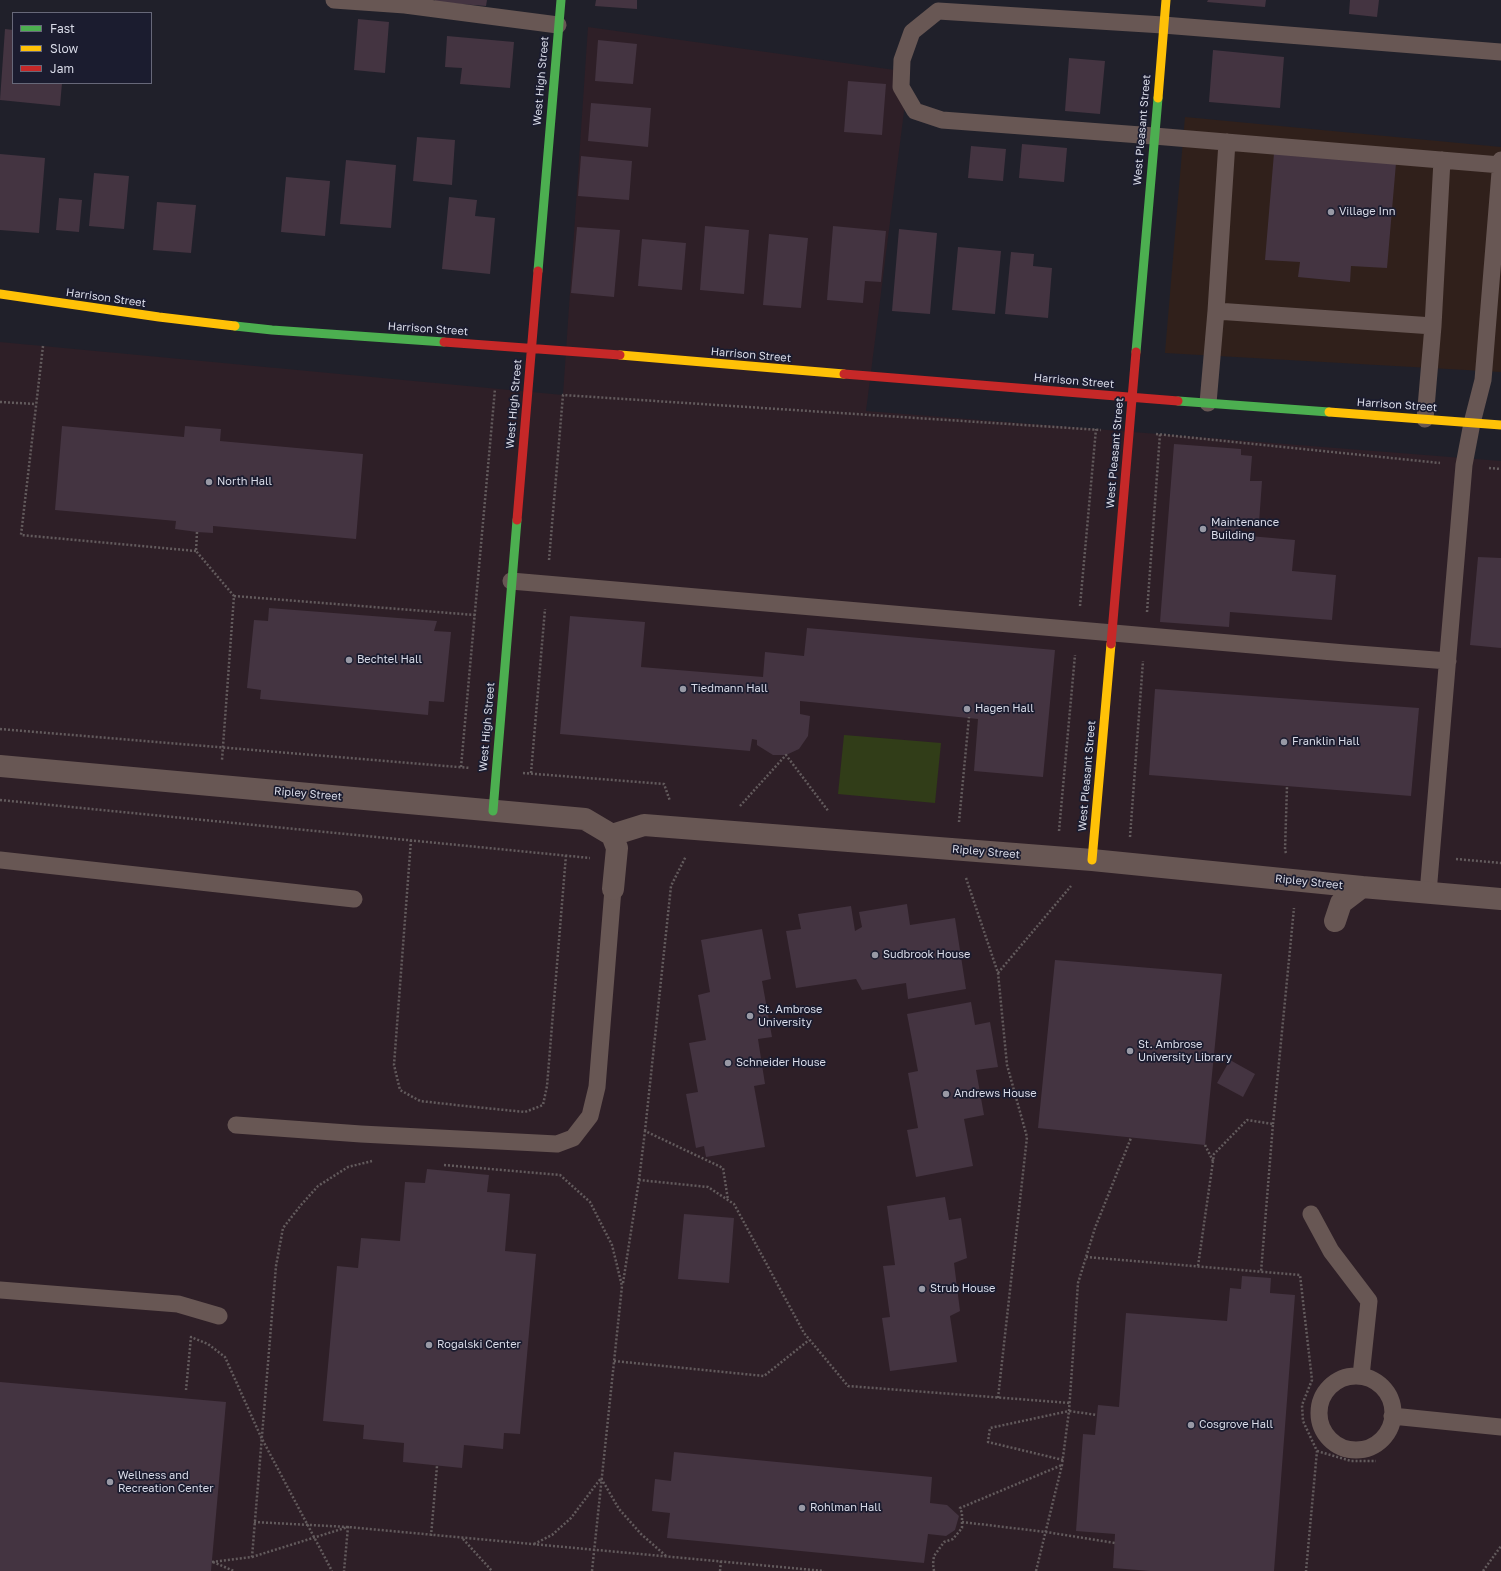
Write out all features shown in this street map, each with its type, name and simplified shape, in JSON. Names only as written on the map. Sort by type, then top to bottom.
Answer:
[{"type":"main road","name":"West High Street","points":[[492,811],[560,0]]},
{"type":"main road","name":"West Pleasant Street","points":[[1092,860],[1166,0]]},
{"type":"main road","name":"Harrison Street","points":[[0,294],[159,317],[272,330],[530,348],[1132,398],[1425,419],[1501,426]]},
{"type":"street","name":"Ripley Street","points":[[0,766],[585,819],[612,835],[644,825],[1092,860],[1362,887],[1501,899]]},
{"type":"street","points":[[612,835],[617,848],[613,889]]},
{"type":"street","name":"Ripley Street","points":[[1335,921],[1341,903],[1362,887]]},
{"type":"lane","points":[[334,0],[405,5],[558,26]]},
{"type":"lane","points":[[1500,165],[942,120],[915,111],[901,87],[902,60],[912,32],[938,11],[1163,25],[1501,52]]},
{"type":"lane","points":[[1208,403],[1216,311],[1227,142]]},
{"type":"lane","points":[[1425,419],[1433,326],[1442,160]]},
{"type":"lane","points":[[1428,893],[1464,465],[1472,423],[1494,336],[1501,160]]},
{"type":"lane","points":[[1216,311],[1433,326]]},
{"type":"lane","points":[[511,581],[1448,661]]},
{"type":"lane","points":[[0,860],[354,899]]},
{"type":"lane","points":[[236,1125],[347,1134],[556,1144],[573,1138],[590,1116],[597,1087],[613,889]]},
{"type":"lane","points":[[1310,1214],[1331,1251],[1369,1301],[1361,1376]]},
{"type":"lane","points":[[0,1290],[178,1304],[219,1316]]},
{"type":"lane","points":[[1348,1376],[1361,1376],[1372,1380],[1383,1388],[1390,1398],[1393,1410],[1387,1433],[1379,1442],[1357,1450],[1345,1448],[1335,1443],[1326,1435],[1320,1425],[1318,1413],[1321,1400],[1327,1389],[1336,1381],[1348,1376]]},
{"type":"lane","points":[[1392,1416],[1501,1427]]},
{"type":"path","points":[[43,346],[21,535],[196,551]]},
{"type":"path","points":[[461,767],[494,389]]},
{"type":"path","points":[[563,395],[1129,432],[1501,469]]},
{"type":"path","points":[[0,402],[36,404]]},
{"type":"path","points":[[197,532],[196,551],[234,596],[220,786]]},
{"type":"path","points":[[234,596],[475,615]]},
{"type":"path","points":[[969,717],[956,849],[998,973],[1007,1065],[1027,1137],[998,1398]]},
{"type":"path","points":[[0,729],[664,784],[699,829]]},
{"type":"path","points":[[592,1571],[622,1286],[645,1131],[671,886],[699,829],[786,755],[851,841]]},
{"type":"path","points":[[1261,1272],[1273,1124],[1297,880],[1285,850],[1287,786]]},
{"type":"path","points":[[0,800],[616,860]]},
{"type":"path","points":[[411,840],[394,1065],[400,1090],[420,1101],[525,1112],[543,1105],[548,1086],[566,855]]},
{"type":"path","points":[[1432,856],[1501,863]]},
{"type":"path","points":[[998,973],[1092,860]]},
{"type":"path","points":[[1198,1266],[1214,1154],[1247,1120],[1273,1124]]},
{"type":"path","points":[[645,1131],[723,1168],[728,1200]]},
{"type":"path","points":[[1036,1571],[1063,1460],[1070,1403],[1078,1284],[1095,1228],[1131,1138]]},
{"type":"path","points":[[1205,1145],[1213,1161]]},
{"type":"path","points":[[252,1557],[276,1266],[283,1228],[318,1186],[348,1167],[373,1160]]},
{"type":"path","points":[[438,1164],[560,1175],[590,1202],[612,1245],[622,1286]]},
{"type":"path","points":[[638,1180],[708,1187],[734,1204],[804,1333],[848,1386],[1070,1403]]},
{"type":"path","points":[[1086,1257],[1300,1275],[1312,1380],[1302,1405],[1303,1421],[1317,1451],[1306,1571]]},
{"type":"path","points":[[186,1390],[191,1337],[208,1344],[225,1357],[261,1436],[332,1571]]},
{"type":"path","points":[[614,1361],[764,1376],[809,1340]]},
{"type":"path","points":[[1063,1460],[988,1442],[990,1428],[1069,1411],[1097,1415]]},
{"type":"path","points":[[1317,1451],[1351,1461],[1376,1461]]},
{"type":"path","points":[[934,1571],[934,1556],[944,1542],[953,1538],[962,1528],[962,1513],[960,1508],[1062,1465]]},
{"type":"path","points":[[431,1536],[437,1466]]},
{"type":"path","points":[[533,1544],[552,1535],[571,1518],[601,1478]]},
{"type":"path","points":[[601,1478],[619,1509],[642,1534],[666,1556]]},
{"type":"path","points":[[254,1522],[348,1528],[594,1549],[824,1571]]},
{"type":"path","points":[[962,1522],[1046,1532],[1115,1543]]},
{"type":"path","points":[[234,1571],[212,1562],[252,1557],[348,1528]]},
{"type":"path","points":[[344,1571],[348,1528]]},
{"type":"path","points":[[463,1539],[492,1571]]},
{"type":"path","points":[[1482,1571],[1501,1546]]},
{"type":"path","points":[[720,1571],[721,1561]]},
{"type":"path","points":[[780,1567],[783,1571]]},
{"type":"shaded area","name":"St. Ambrose University","points":[[588,27],[909,72],[866,411],[1501,461],[1501,1571],[0,1571],[0,342],[563,395]]},
{"type":"shaded area","points":[[1185,117],[1501,147],[1501,372],[1165,353]]},
{"type":"green space","points":[[844,735],[941,743],[935,803],[838,794]]},
{"type":"building","points":[[435,0],[487,0],[486,6],[435,2]]},
{"type":"building","points":[[596,0],[637,0],[637,9],[595,6]]},
{"type":"building","points":[[1208,0],[1266,0],[1265,7],[1207,2]]},
{"type":"building","points":[[1350,0],[1379,0],[1377,17],[1349,14]]},
{"type":"building","points":[[358,19],[389,22],[385,73],[354,70]]},
{"type":"building","points":[[5,29],[12,30],[12,84],[62,84],[60,106],[0,100]]},
{"type":"building","points":[[447,36],[514,42],[510,88],[460,84],[462,68],[445,67]]},
{"type":"building","points":[[598,40],[637,44],[633,84],[595,81]]},
{"type":"building","points":[[1213,50],[1284,57],[1280,108],[1209,102]]},
{"type":"building","points":[[1069,58],[1105,61],[1100,114],[1065,111]]},
{"type":"building","points":[[848,81],[886,84],[882,135],[844,132]]},
{"type":"building","points":[[591,103],[651,108],[648,147],[588,141]]},
{"type":"building","points":[[417,137],[455,140],[452,185],[413,181]]},
{"type":"building","points":[[1022,144],[1067,148],[1064,182],[1019,178]]},
{"type":"building","points":[[971,146],[1006,149],[1003,181],[968,178]]},
{"type":"building","name":"Village Inn","points":[[1274,153],[1396,163],[1387,268],[1351,266],[1350,282],[1298,277],[1300,262],[1265,260]]},
{"type":"building","points":[[0,154],[45,158],[39,233],[0,230]]},
{"type":"building","points":[[581,156],[632,161],[629,200],[578,196]]},
{"type":"building","points":[[346,160],[396,165],[391,228],[340,224]]},
{"type":"building","points":[[94,173],[129,176],[124,229],[89,226]]},
{"type":"building","points":[[286,177],[330,181],[325,236],[281,232]]},
{"type":"building","points":[[449,197],[477,200],[475,216],[495,218],[490,274],[442,269]]},
{"type":"building","points":[[59,198],[82,200],[79,232],[56,230]]},
{"type":"building","points":[[157,202],[196,205],[191,253],[153,250]]},
{"type":"building","points":[[705,226],[749,230],[744,294],[700,290]]},
{"type":"building","points":[[833,226],[886,231],[881,282],[865,281],[863,303],[827,300]]},
{"type":"building","points":[[577,227],[620,230],[614,297],[571,293]]},
{"type":"building","points":[[899,229],[937,233],[930,314],[892,311]]},
{"type":"building","points":[[769,234],[808,238],[801,308],[763,305]]},
{"type":"building","points":[[642,239],[686,243],[682,290],[638,286]]},
{"type":"building","points":[[958,247],[1001,251],[995,314],[952,310]]},
{"type":"building","points":[[1011,252],[1034,254],[1033,266],[1052,268],[1048,318],[1005,314]]},
{"type":"building","name":"North Hall","points":[[62,426],[184,437],[185,426],[221,429],[220,441],[363,454],[356,539],[213,526],[213,533],[197,532],[175,529],[176,521],[55,510]]},
{"type":"building","name":"Maintenance Building","points":[[1174,444],[1241,449],[1241,455],[1252,456],[1250,481],[1262,481],[1259,523],[1239,522],[1238,535],[1295,540],[1292,571],[1336,575],[1332,620],[1230,612],[1229,627],[1160,622]]},
{"type":"building","points":[[1478,557],[1501,558],[1501,648],[1470,645]]},
{"type":"building","name":"Bechtel Hall","points":[[269,608],[437,621],[434,631],[451,632],[444,702],[429,701],[428,715],[260,699],[261,690],[247,688],[254,620],[268,621]]},
{"type":"building","points":[[570,616],[645,622],[641,667],[763,677],[765,652],[804,656],[807,628],[1055,650],[1043,777],[974,771],[978,719],[800,701],[800,714],[810,716],[808,736],[799,749],[786,755],[773,755],[757,745],[757,740],[752,739],[750,751],[560,734]]},
{"type":"building","name":"Franklin Hall","points":[[1155,689],[1419,708],[1411,796],[1149,775]]},
{"type":"building","name":"Sudbrook House","points":[[907,904],[910,925],[955,918],[966,989],[908,999],[906,983],[862,990],[856,979],[796,988],[786,931],[801,929],[798,914],[851,906],[855,931],[862,927],[859,912]]},
{"type":"building","name":"Schneider House","points":[[762,929],[771,979],[762,981],[772,1037],[758,1039],[765,1084],[754,1086],[765,1147],[706,1157],[704,1146],[696,1148],[686,1094],[698,1092],[689,1043],[706,1040],[698,995],[710,992],[701,940]]},
{"type":"building","name":"St. Ambrose University Library","points":[[1055,960],[1222,974],[1205,1145],[1038,1128]]},
{"type":"building","name":"Andrews House","points":[[971,1002],[975,1025],[990,1022],[998,1067],[976,1070],[984,1115],[964,1119],[973,1166],[916,1177],[907,1130],[918,1128],[908,1073],[918,1071],[907,1014]]},
{"type":"building","points":[[1230,1060],[1255,1074],[1243,1097],[1217,1083]]},
{"type":"building","name":"Rogalski Center","points":[[427,1169],[489,1175],[487,1192],[510,1194],[505,1251],[536,1254],[520,1434],[504,1433],[503,1449],[464,1445],[462,1468],[403,1462],[404,1443],[363,1439],[364,1425],[323,1421],[337,1266],[358,1268],[361,1238],[400,1241],[405,1182],[425,1183]]},
{"type":"building","name":"Strub House","points":[[945,1197],[949,1220],[961,1218],[967,1258],[954,1263],[960,1311],[950,1316],[957,1362],[890,1371],[882,1318],[890,1317],[883,1266],[895,1265],[887,1206]]},
{"type":"building","points":[[684,1214],[734,1218],[729,1283],[678,1279]]},
{"type":"building","name":"Cosgrove Hall","points":[[1242,1276],[1271,1278],[1270,1293],[1295,1295],[1274,1571],[1150,1571],[1113,1568],[1115,1534],[1076,1531],[1083,1434],[1095,1435],[1098,1405],[1119,1407],[1126,1313],[1227,1321],[1230,1288],[1241,1289]]},
{"type":"building","name":"Wellness and Recreation Center","points":[[0,1382],[226,1402],[211,1571],[0,1571]]},
{"type":"building","name":"Rohlman Hall","points":[[674,1452],[932,1477],[930,1503],[947,1505],[959,1516],[955,1530],[946,1536],[928,1534],[924,1563],[667,1538],[670,1513],[652,1511],[655,1479],[671,1481]]},
{"type":"traffic: fast","points":[[538,271],[561,0]]},
{"type":"traffic: fast","points":[[1136,352],[1158,98]]},
{"type":"traffic: fast","points":[[235,326],[444,342]]},
{"type":"traffic: fast","points":[[1178,401],[1329,412]]},
{"type":"traffic: fast","points":[[493,811],[517,520]]},
{"type":"traffic: slow","points":[[1158,98],[1166,0]]},
{"type":"traffic: slow","points":[[0,294],[159,317],[235,326]]},
{"type":"traffic: slow","points":[[620,355],[844,374]]},
{"type":"traffic: slow","points":[[1329,412],[1501,425]]},
{"type":"traffic: slow","points":[[1092,860],[1111,644]]},
{"type":"traffic: jam","points":[[517,520],[538,271]]},
{"type":"traffic: jam","points":[[444,342],[620,355]]},
{"type":"traffic: jam","points":[[1111,644],[1136,352]]},
{"type":"traffic: jam","points":[[844,374],[1178,401]]},
{"type":"place","name":"Village Inn","points":[[1331,212]]},
{"type":"place","name":"North Hall","points":[[209,482]]},
{"type":"place","name":"Maintenance Building","points":[[1203,529]]},
{"type":"place","name":"Bechtel Hall","points":[[349,660]]},
{"type":"place","name":"Tiedmann Hall","points":[[683,689]]},
{"type":"place","name":"Hagen Hall","points":[[967,709]]},
{"type":"place","name":"Franklin Hall","points":[[1284,742]]},
{"type":"place","name":"Sudbrook House","points":[[875,955]]},
{"type":"place","name":"St. Ambrose University","points":[[750,1016]]},
{"type":"place","name":"St. Ambrose University Library","points":[[1130,1051]]},
{"type":"place","name":"Schneider House","points":[[728,1063]]},
{"type":"place","name":"Andrews House","points":[[946,1094]]},
{"type":"place","name":"Strub House","points":[[922,1289]]},
{"type":"place","name":"Rogalski Center","points":[[429,1345]]},
{"type":"place","name":"Cosgrove Hall","points":[[1191,1425]]},
{"type":"place","name":"Wellness and Recreation Center","points":[[110,1482]]},
{"type":"place","name":"Rohlman Hall","points":[[802,1508]]}]
